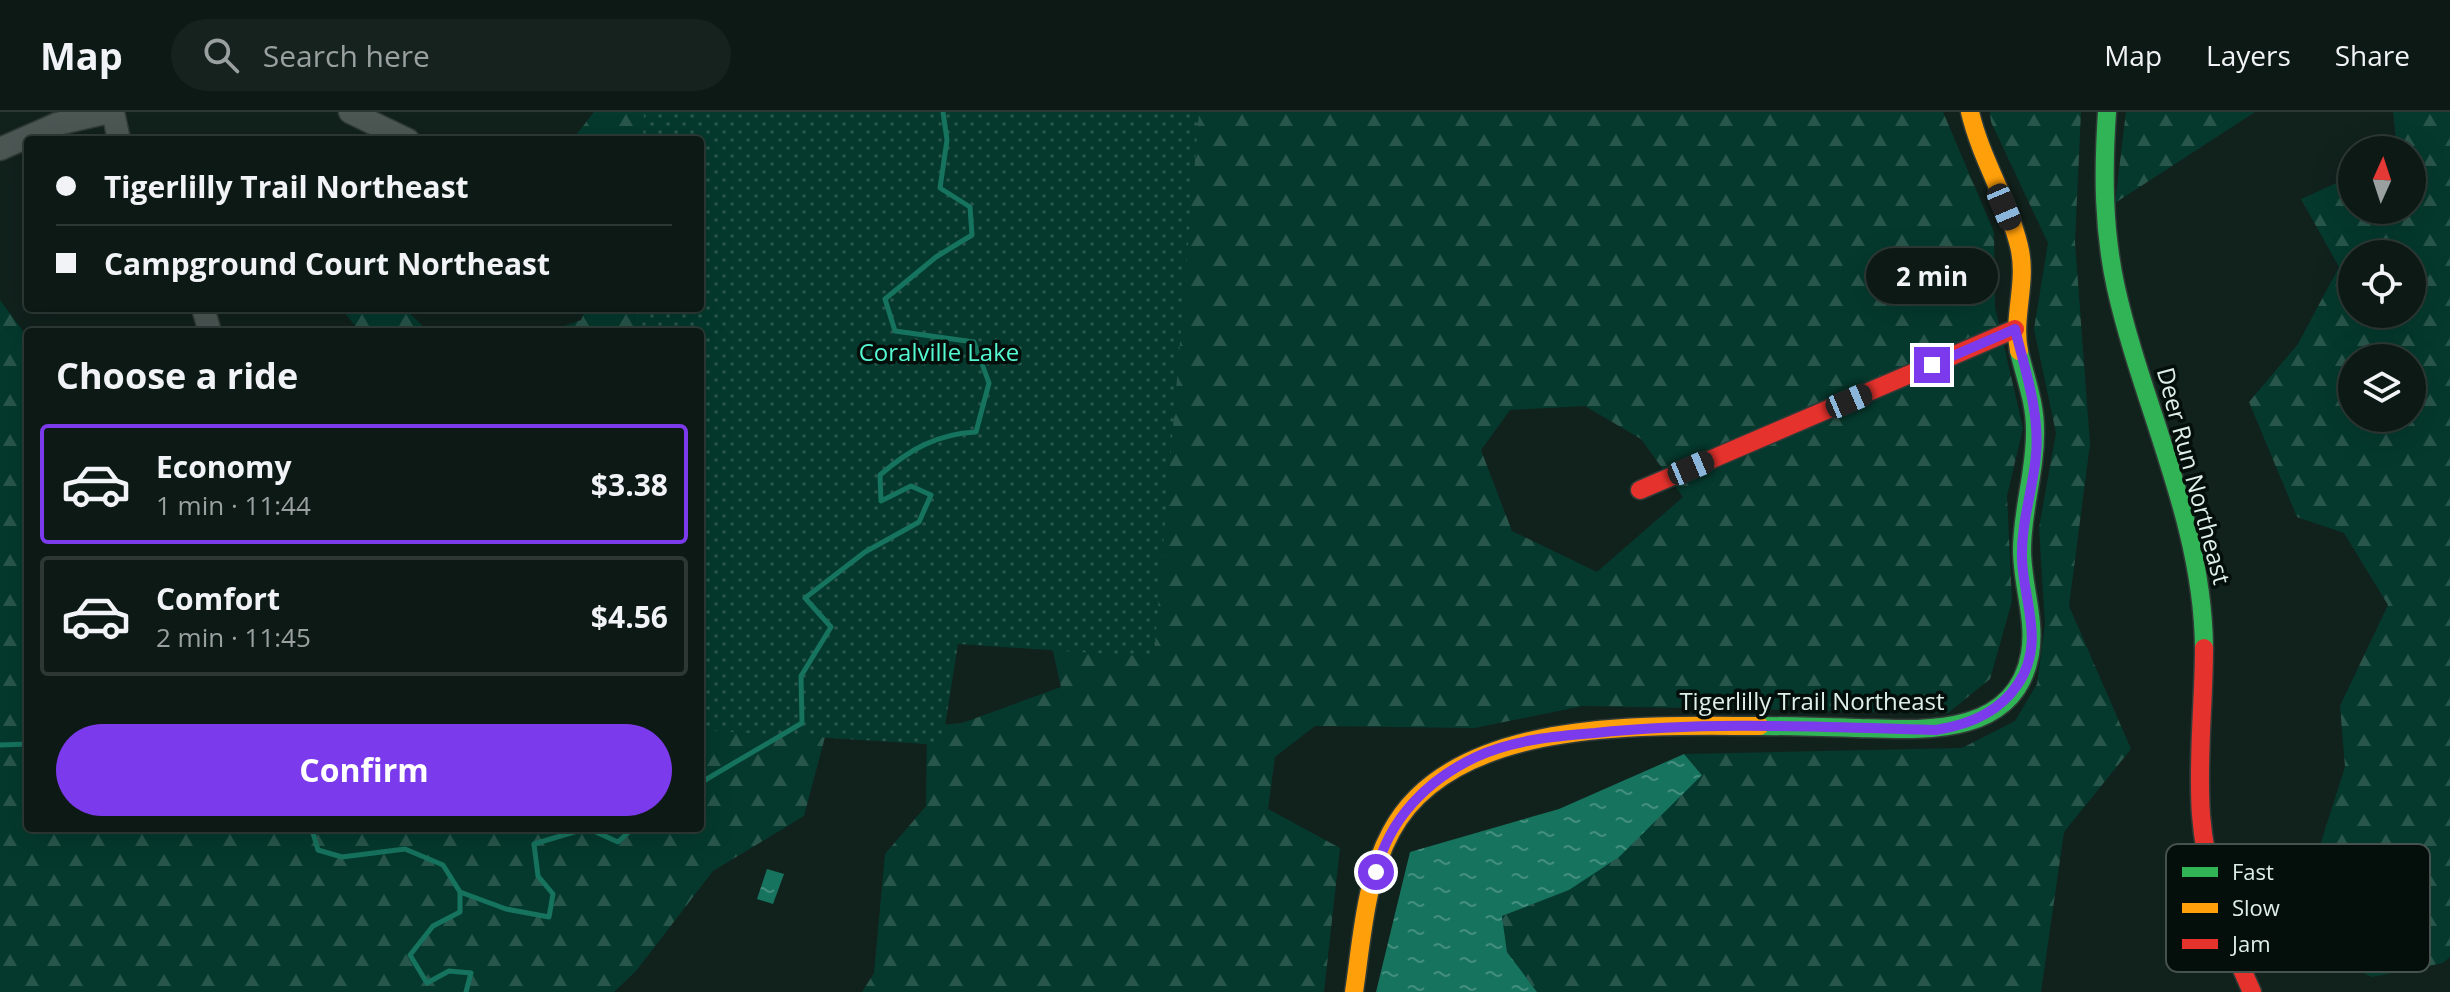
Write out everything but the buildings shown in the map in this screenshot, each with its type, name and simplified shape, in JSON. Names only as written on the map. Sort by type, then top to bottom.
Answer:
[{"type":"street","points":[[30,136],[57,124],[111,112],[118,136]]},
{"type":"street","points":[[350,112],[400,136]]},
{"type":"street","name":"Tigerlilly Trail Northeast","points":[[1354,992],[1377,867],[1391,833],[1403,813],[1424,791],[1448,772],[1479,756],[1544,738],[1665,725],[1936,730],[1970,725],[1995,707],[2019,683],[2032,647],[2031,607],[2022,561],[2024,509],[2036,455],[2034,409],[2015,329],[2024,268],[2015,231],[1973,132],[1970,112]]},
{"type":"street","name":"Deer Run Northeast","points":[[2107,112],[2103,177],[2108,246],[2124,320],[2192,548],[2206,632],[2200,786],[2204,844]]},
{"type":"street","points":[[0,149],[24,138]]},
{"type":"street","points":[[1640,490],[2015,329]]},
{"type":"street","name":"Deer Run Northeast","points":[[2243,972],[2252,992]]},
{"type":"green space","points":[[594,112],[675,112],[674,136],[576,135]]},
{"type":"green space","name":"Coralville Lake","points":[[644,112],[1199,112],[1154,657],[958,644],[942,745],[704,730],[704,328],[637,328],[638,312],[704,312],[704,136],[643,136]]},
{"type":"green space","points":[[1025,112],[1943,112],[1994,232],[1995,307],[2023,428],[2007,496],[2012,601],[1990,679],[1948,713],[1583,706],[1475,728],[1315,726],[1275,757],[1268,809],[1340,848],[1324,992],[862,992],[874,973],[885,854],[926,806],[927,726],[962,723],[1061,687],[1046,620]],"holes":[[[1585,406],[1641,439],[1683,497],[1597,572],[1512,531],[1481,450],[1510,410]]]},
{"type":"green space","points":[[1990,112],[2081,112],[2075,242],[2090,444],[2069,606],[2131,749],[2064,832],[2041,992],[1537,992],[1507,952],[1502,916],[1569,890],[1702,774],[1684,754],[1962,748],[2015,721],[2037,684],[2045,624],[2039,528],[2056,433],[2034,329],[2048,243],[1991,122]]},
{"type":"green space","points":[[2126,112],[2255,112],[2115,203]]},
{"type":"green space","points":[[2393,112],[2450,112],[2450,957],[2443,963],[2430,966],[2430,844],[2320,844],[2345,767],[2340,706],[2388,605],[2344,533],[2297,517],[2249,402],[2298,344],[2338,269],[2338,328],[2426,328],[2426,240],[2338,240],[2338,265],[2301,199],[2338,182],[2338,224],[2426,224],[2426,136],[2396,136]]},
{"type":"green space","points":[[0,300],[24,333],[24,832],[704,832],[704,702],[834,703],[804,816],[713,871],[636,971],[614,992],[0,992]]},
{"type":"green space","points":[[344,312],[408,312],[425,328],[357,328]]},
{"type":"green space","points":[[584,312],[668,312],[667,328],[558,328],[581,320]]},
{"type":"green space","points":[[2361,972],[2397,972],[2372,977]]},
{"type":"water","points":[[1684,754],[1702,775],[1619,857],[1569,890],[1502,916],[1507,952],[1537,992],[1376,992],[1410,852],[1559,809]]},
{"type":"water","points":[[767,869],[784,874],[773,904],[757,899]]},
{"type":"waterway","points":[[704,781],[802,723],[801,676],[831,627],[805,598],[865,552],[919,522],[931,495],[911,486],[881,501],[880,475],[924,445],[948,436],[976,432],[989,383],[974,342],[895,331],[885,299],[936,257],[972,235],[970,207],[940,188],[947,140],[943,112]]},
{"type":"waterway","points":[[0,745],[24,744]]},
{"type":"waterway","points":[[312,832],[318,850],[342,857],[405,849],[443,865],[460,892]]},
{"type":"waterway","points":[[466,992],[471,973],[449,971],[427,983],[410,955],[433,926],[460,912],[460,892],[506,909],[549,917],[553,894],[538,876],[534,844],[574,832]]},
{"type":"waterway","points":[[596,832],[618,842],[629,832]]},
{"type":"traffic: fast","points":[[2107,112],[2105,200],[2112,266],[2127,333],[2170,466],[2194,555],[2204,648]]},
{"type":"traffic: fast","points":[[1760,726],[1936,728],[1986,715],[2006,701],[2021,681],[2031,641],[2022,550],[2035,419],[2019,351]]},
{"type":"traffic: slow","points":[[1970,112],[2019,246],[2022,273],[2017,325],[2019,351]]},
{"type":"traffic: slow","points":[[1354,992],[1366,910],[1382,850],[1391,832],[1420,794],[1459,766],[1505,747],[1556,736],[1663,726],[1760,726]]},
{"type":"traffic: jam","points":[[1640,490],[2015,329]]},
{"type":"traffic: jam","points":[[2204,648],[2200,773],[2205,844]]},
{"type":"traffic: jam","points":[[2244,972],[2252,992]]},
{"type":"route","points":[[1376,872],[1391,833],[1403,813],[1424,791],[1448,772],[1479,756],[1544,738],[1665,725],[1936,730],[1970,725],[1995,707],[2019,683],[2032,647],[2031,607],[2022,561],[2024,509],[2036,455],[2034,409],[2015,329],[1932,365]]}]
